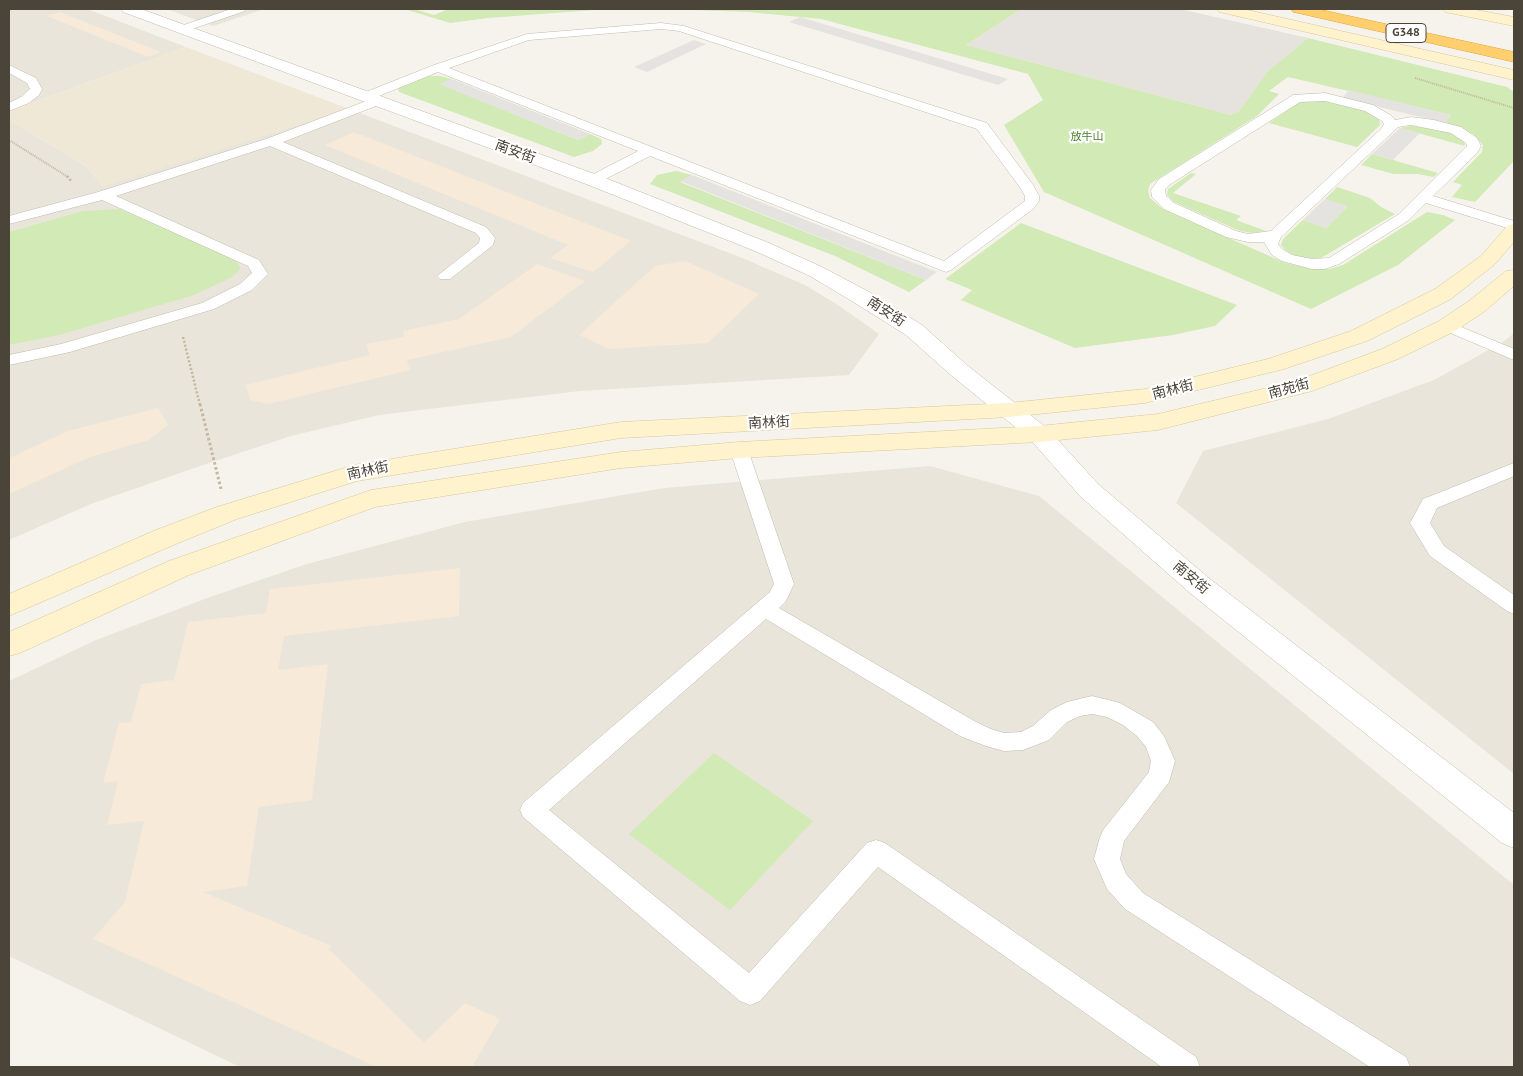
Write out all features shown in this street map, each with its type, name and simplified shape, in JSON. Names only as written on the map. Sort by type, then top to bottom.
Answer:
[{"type":"highway","name":"G348","points":[[1298,9],[1514,56]]},
{"type":"main road","points":[[1224,9],[1514,75]]},
{"type":"main road","points":[[1450,9],[1514,22]]},
{"type":"main road","points":[[1494,70],[1514,80]]},
{"type":"main road","name":"南林街","points":[[9,606],[166,537],[227,513],[354,473],[622,430],[1008,410],[1145,396],[1276,364],[1359,336],[1443,294],[1488,260],[1514,230]]},
{"type":"main road","name":"南苑街","points":[[1039,434],[1158,422],[1304,386],[1390,354],[1447,326],[1477,306],[1514,276]]},
{"type":"main road","name":"南林街","points":[[9,645],[179,568],[371,499],[621,460],[739,450],[1039,434]]},
{"type":"street","name":"南安街","points":[[128,9],[593,180],[762,247],[817,272],[863,298],[914,330],[960,371],[1039,434],[1090,490],[1200,586],[1514,833]]},
{"type":"lane","points":[[182,29],[241,9]]},
{"type":"lane","points":[[9,220],[87,200],[271,142],[438,68],[527,37],[661,26],[680,28],[982,126],[1032,196],[1028,206],[946,267],[438,68]]},
{"type":"lane","points":[[9,68],[32,81],[36,88],[31,96],[9,107]]},
{"type":"lane","points":[[1305,96],[1325,97],[1442,126],[1466,135],[1472,141],[1474,149],[1404,217],[1330,262],[1306,263],[1287,258],[1169,206],[1159,197],[1159,187],[1292,99],[1305,96]]},
{"type":"lane","points":[[1364,106],[1385,116],[1390,124],[1387,129]]},
{"type":"lane","points":[[1287,258],[1277,252],[1271,244],[1272,239],[1387,129],[1394,124],[1411,121],[1442,126]]},
{"type":"lane","points":[[271,142],[481,230],[488,238],[486,245],[445,276]]},
{"type":"lane","points":[[593,180],[649,151]]},
{"type":"lane","points":[[9,360],[64,348],[208,306],[246,287],[260,274],[254,264],[103,195]]},
{"type":"lane","points":[[1424,198],[1514,226]]},
{"type":"lane","points":[[1231,234],[1254,238],[1276,234]]},
{"type":"lane","points":[[1447,326],[1514,355]]},
{"type":"lane","points":[[739,450],[784,584],[780,596],[532,810],[750,992],[876,851],[1186,1067]]},
{"type":"lane","points":[[1514,469],[1430,504],[1420,523],[1437,551],[1514,606]]},
{"type":"lane","points":[[765,609],[968,729],[986,737],[1004,742],[1024,742],[1041,733],[1059,716],[1075,708],[1092,705],[1112,709],[1145,729],[1156,743],[1162,761],[1160,775],[1113,837],[1107,859],[1116,881],[1134,901],[1396,1067]]},
{"type":"path","points":[[9,140],[68,177],[87,200]]},
{"type":"path","points":[[177,316],[227,513]]},
{"type":"shaded area","points":[[9,9],[87,9],[186,47],[9,111]]},
{"type":"shaded area","points":[[166,9],[264,9],[213,26]]},
{"type":"shaded area","points":[[1021,9],[1180,9],[1308,38],[1268,71],[1239,111],[1231,115],[966,45]]},
{"type":"shaded area","points":[[60,12],[161,52],[148,57],[47,16]]},
{"type":"shaded area","points":[[800,17],[1008,79],[998,85],[789,22]]},
{"type":"shaded area","points":[[694,40],[706,44],[647,72],[634,67]]},
{"type":"shaded area","points":[[186,47],[349,109],[102,187],[86,166],[9,120],[9,111]]},
{"type":"shaded area","points":[[452,79],[590,134],[578,140],[439,84]]},
{"type":"shaded area","points":[[1349,90],[1451,115],[1445,123],[1342,98]]},
{"type":"shaded area","points":[[349,109],[740,257],[805,285],[838,305],[879,334],[849,375],[580,391],[379,415],[291,436],[203,465],[91,504],[9,540],[9,120],[86,166],[102,186]]},
{"type":"shaded area","points":[[1400,128],[1420,133],[1393,160],[1372,154]]},
{"type":"shaded area","points":[[354,132],[631,241],[593,272],[550,258],[568,245],[325,145]]},
{"type":"shaded area","points":[[692,175],[937,272],[926,280],[680,181]]},
{"type":"shaded area","points":[[1325,199],[1348,206],[1326,228],[1303,220]]},
{"type":"shaded area","points":[[685,261],[759,294],[708,343],[609,349],[579,335],[655,266]]},
{"type":"shaded area","points":[[537,264],[585,281],[511,337],[407,360],[410,370],[268,404],[251,400],[245,385],[370,355],[366,344],[404,337],[403,331],[459,319]]},
{"type":"shaded area","points":[[1514,333],[1514,774],[1176,503],[1203,451],[1328,419],[1434,380],[1503,342]]},
{"type":"shaded area","points":[[158,408],[168,425],[149,440],[90,457],[9,494],[9,458],[68,431]]},
{"type":"shaded area","points":[[930,466],[1039,496],[1514,885],[1514,1067],[240,1067],[9,956],[9,681],[96,640],[210,597],[307,564],[465,522],[664,488]]},
{"type":"shaded area","points":[[460,568],[459,616],[284,636],[278,670],[328,664],[312,800],[259,807],[247,886],[203,892],[332,946],[329,949],[424,1042],[465,1003],[500,1019],[472,1067],[377,1067],[93,939],[125,902],[144,821],[107,825],[118,781],[103,783],[119,723],[131,722],[141,684],[174,680],[188,622],[266,613],[270,589]]},
{"type":"green space","points":[[404,9],[414,9],[434,15],[446,10],[443,9],[608,9],[488,18],[450,23]]},
{"type":"green space","name":"放牛山","points":[[665,9],[1021,9],[966,45],[1231,115],[1239,111],[1268,71],[1308,38],[1507,87],[1514,92],[1514,161],[1475,202],[1452,197],[1462,185],[1453,182],[1482,152],[1483,145],[1473,134],[1445,123],[1451,115],[1288,77],[1269,91],[1279,94],[1257,116],[1150,184],[1148,191],[1150,198],[1163,209],[1283,262],[1311,269],[1329,269],[1343,265],[1427,212],[1443,215],[1455,220],[1398,265],[1311,309],[1044,192],[1004,125],[1043,100],[1028,74],[821,19],[748,12]]},
{"type":"green space","points":[[429,76],[452,79],[440,84],[578,140],[590,134],[601,139],[602,144],[593,151],[574,157],[399,92],[398,88]]},
{"type":"green space","points":[[1304,100],[1321,100],[1361,109],[1379,118],[1380,125],[1357,147],[1269,123]]},
{"type":"green space","points":[[1414,125],[1440,129],[1456,134],[1464,141],[1465,146],[1400,128]]},
{"type":"green space","points":[[1372,154],[1438,173],[1434,177],[1418,174],[1394,174],[1361,165]]},
{"type":"green space","points":[[676,171],[692,175],[680,182],[926,280],[909,292],[835,256],[650,184],[657,175]]},
{"type":"green space","points":[[1191,173],[1196,174],[1173,193],[1241,216],[1236,220],[1266,231],[1253,233],[1240,231],[1174,202],[1167,195],[1168,189]]},
{"type":"green space","points":[[1337,187],[1370,198],[1381,207],[1395,214],[1321,258],[1308,259],[1295,256],[1285,250],[1281,245],[1283,239],[1303,220],[1326,228],[1347,207],[1325,199]]},
{"type":"green space","points":[[119,209],[234,259],[241,268],[232,277],[194,295],[59,335],[9,345],[9,232],[83,211]]},
{"type":"green space","points":[[1021,223],[1237,305],[1215,326],[1173,335],[1075,348],[961,300],[972,290],[945,279]]},
{"type":"green space","points":[[714,753],[813,821],[730,910],[629,834]]}]
